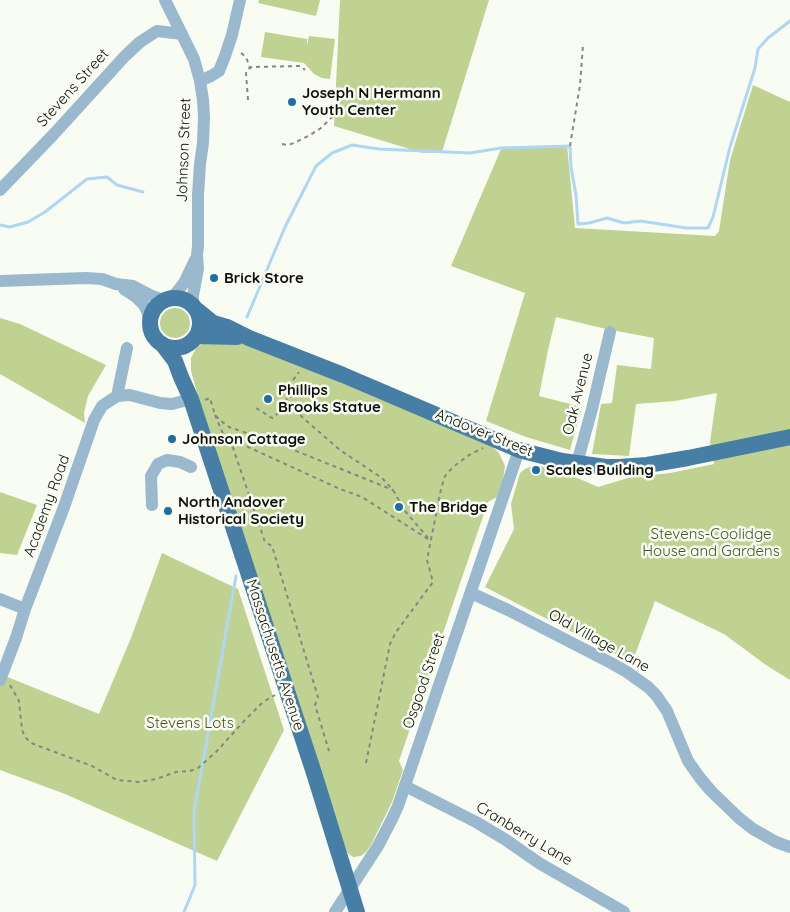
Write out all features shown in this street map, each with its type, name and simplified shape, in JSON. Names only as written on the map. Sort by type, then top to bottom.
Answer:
[{"type":"main road","points":[[180,298],[195,308],[200,316],[200,323],[195,338],[187,345],[181,348],[174,348],[162,344],[154,337],[150,322],[154,309],[158,304],[168,299],[180,298]]},
{"type":"main road","name":"Andover Street","points":[[195,308],[213,323],[367,385],[519,450],[577,463],[619,467],[647,465],[790,437]]},
{"type":"main road","name":"Andover Street","points":[[195,338],[217,336],[249,338]]},
{"type":"main road","name":"Massachusetts Avenue","points":[[192,402],[187,365],[188,352],[195,338]]},
{"type":"main road","name":"Massachusetts Avenue","points":[[162,344],[175,361],[192,402],[357,912]]},
{"type":"street","points":[[166,0],[194,59],[200,81]]},
{"type":"street","name":"Johnson Street","points":[[195,308],[193,295],[198,269],[199,178],[204,117],[200,81],[219,70],[232,35],[240,0]]},
{"type":"street","name":"Stevens Street","points":[[0,190],[140,42],[157,31],[182,34]]},
{"type":"street","name":"Johnson Street","points":[[168,299],[184,283],[197,255]]},
{"type":"street","points":[[0,281],[86,278],[133,286],[152,296],[168,299]]},
{"type":"street","points":[[116,284],[136,296],[144,305],[150,322]]},
{"type":"street","name":"Oak Avenue","points":[[577,463],[610,332]]},
{"type":"street","points":[[127,348],[117,396],[130,395],[160,403],[172,404],[192,402]]},
{"type":"street","name":"Academy Road","points":[[1,677],[94,420],[102,406],[117,396]]},
{"type":"street","name":"Osgood Street","points":[[335,912],[386,832],[406,786],[519,450]]},
{"type":"street","points":[[152,505],[151,476],[158,464],[167,460],[180,462],[191,467]]},
{"type":"street","name":"Old Village Lane","points":[[471,594],[508,610],[611,663],[648,687],[667,711],[688,761],[711,791],[739,818],[753,828],[776,842],[790,846]]},
{"type":"street","points":[[0,599],[25,609]]},
{"type":"street","name":"Cranberry Lane","points":[[406,786],[476,822],[539,863],[624,912]]},
{"type":"path","points":[[570,146],[580,85],[583,46]]},
{"type":"path","points":[[241,53],[246,57],[250,68]]},
{"type":"path","points":[[248,100],[246,73],[248,69],[252,67],[300,66],[305,70]]},
{"type":"path","points":[[282,144],[288,145],[310,135],[321,128],[333,116]]},
{"type":"path","points":[[302,368],[291,383],[290,394],[293,407],[340,450],[382,478],[393,490],[405,512],[431,541]]},
{"type":"path","points":[[256,408],[272,418],[275,417],[290,394]]},
{"type":"path","points":[[192,402],[210,398],[224,436],[332,486],[362,497],[431,541]]},
{"type":"path","points":[[215,415],[229,427],[279,444],[393,490]]},
{"type":"path","points":[[230,439],[265,542],[272,546],[318,697],[315,705],[329,751]]},
{"type":"path","points":[[366,763],[390,644],[396,632],[433,582],[427,560],[445,476],[453,467],[469,455],[485,447]]},
{"type":"path","points":[[1,677],[15,692],[19,701],[22,730],[31,744],[92,766],[117,780],[139,782],[198,768],[209,759],[263,702],[287,691]]},
{"type":"green space","points":[[259,0],[320,0],[316,16],[258,3]]},
{"type":"green space","points":[[340,0],[489,0],[442,152],[423,153],[334,126]]},
{"type":"green space","points":[[265,32],[307,39],[307,45],[309,36],[335,39],[330,79],[314,74],[304,63],[261,57]]},
{"type":"green space","name":"Stevens-Coolidge House and Gardens","points":[[753,85],[790,102],[790,680],[724,634],[655,601],[632,663],[485,587],[514,529],[511,504],[520,473],[535,465],[566,473],[598,487],[628,478],[670,473],[714,464],[710,442],[717,393],[675,401],[636,404],[629,456],[592,454],[601,404],[612,403],[617,365],[651,369],[654,338],[556,317],[539,396],[582,407],[570,450],[526,437],[486,421],[525,293],[451,266],[501,149],[567,145],[575,228],[715,236],[719,231],[730,160]]},
{"type":"green space","points":[[175,308],[181,309],[189,317],[189,329],[181,337],[175,338],[169,337],[161,329],[160,323],[161,317],[169,309]]},
{"type":"green space","points":[[0,318],[20,324],[106,365],[88,396],[84,413],[85,423],[0,374]]},
{"type":"green space","points":[[214,341],[249,344],[490,445],[499,453],[505,466],[503,480],[497,497],[488,502],[399,761],[403,770],[392,802],[371,845],[361,856],[353,857],[346,852],[198,396],[191,371],[191,358],[197,347]]},
{"type":"green space","points":[[0,492],[37,505],[17,555],[0,553]]},
{"type":"green space","name":"Stevens Lots","points":[[162,553],[238,589],[284,730],[217,861],[65,794],[0,770],[0,674],[99,714],[131,638]]},
{"type":"waterway","points":[[247,317],[285,227],[316,166],[332,153],[352,145],[379,149],[470,153],[501,148],[570,146],[578,224],[607,218],[624,223],[641,221],[686,228],[708,228],[713,217],[730,147],[755,68],[758,49],[768,38],[790,21]]},
{"type":"waterway","points":[[0,225],[10,227],[28,222],[45,212],[87,179],[107,177],[117,185],[143,192]]},
{"type":"waterway","points":[[184,912],[195,885],[194,812],[236,576]]},
{"type":"place","name":"Joseph N Hermann Youth Center","points":[[292,102]]},
{"type":"place","name":"Brick Store","points":[[214,278]]},
{"type":"place","name":"Phillips Brooks Statue","points":[[268,399]]},
{"type":"place","name":"Johnson Cottage","points":[[172,439]]},
{"type":"place","name":"Scales Building","points":[[536,470]]},
{"type":"place","name":"The Bridge","points":[[399,507]]},
{"type":"place","name":"North Andover Historical Society","points":[[168,511]]}]
